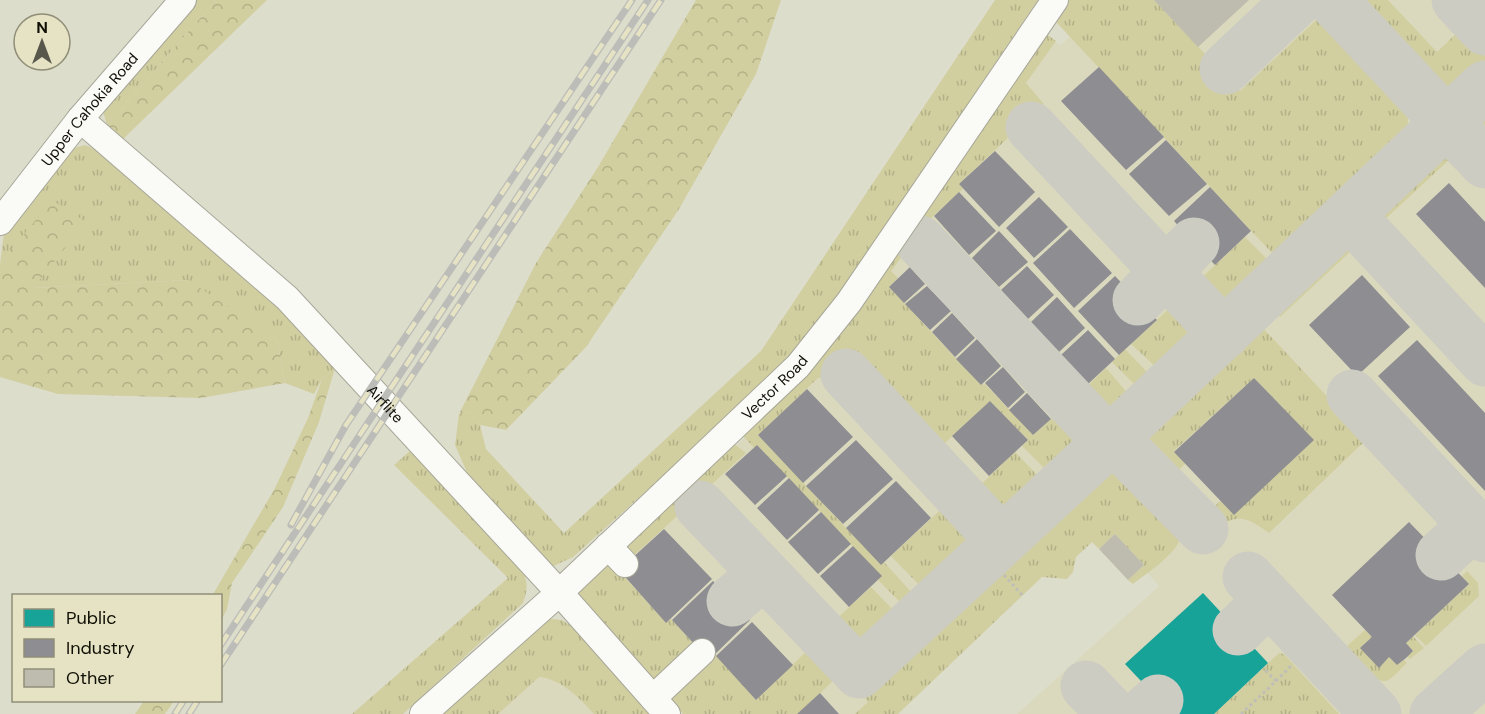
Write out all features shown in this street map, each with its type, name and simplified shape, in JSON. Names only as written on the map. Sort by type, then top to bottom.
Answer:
[{"type":"street","name":"Upper Cahokia Road","points":[[0,222],[80,119],[183,0]]},
{"type":"street","name":"Vector Road","points":[[423,714],[559,593],[617,555],[798,366],[849,302],[1055,0]]},
{"type":"street","name":"Airflite","points":[[80,119],[287,298],[660,706]]},
{"type":"street","points":[[660,706],[702,652]]},
{"type":"path","points":[[1004,575],[1023,596]]},
{"type":"path","points":[[1241,714],[1293,664]]},
{"type":"path","points":[[1263,668],[1276,681]]},
{"type":"shaded area","points":[[1117,0],[1485,0],[1485,714],[1017,714],[1159,586],[1099,516],[888,714],[693,714],[584,595],[620,550],[810,379],[1049,38],[1061,45],[1070,36],[1057,23]]},
{"type":"shaded area","points":[[544,658],[610,714],[482,714]]},
{"type":"green space","points":[[191,0],[216,0],[107,125],[103,111]]},
{"type":"green space","points":[[216,0],[267,0],[121,141],[107,125]]},
{"type":"green space","points":[[696,0],[781,0],[756,74],[679,209],[586,347],[506,430],[480,425],[469,412],[459,414],[536,263],[598,167]]},
{"type":"green space","points":[[995,0],[1038,0],[829,309],[788,359],[734,412],[573,557],[554,566],[545,565],[473,486],[455,445],[459,414],[469,412],[480,425],[486,449],[564,533],[761,351]]},
{"type":"green space","points":[[1063,0],[1154,0],[1240,91],[1315,21],[1323,17],[1407,108],[1408,126],[1405,138],[1280,258],[1272,253],[1057,23],[1054,13]]},
{"type":"green space","points":[[1348,0],[1388,0],[1437,52],[1459,31],[1485,56],[1485,66],[1455,92],[1433,89]]},
{"type":"green space","points":[[1040,34],[1048,35],[1056,41],[1026,83],[1044,104],[959,184],[963,189],[933,216],[891,271],[898,278],[889,287],[981,385],[985,384],[1033,435],[1064,407],[1083,427],[1087,439],[1049,473],[1022,446],[1028,440],[990,401],[935,452],[850,361],[831,377],[818,378],[758,435],[881,565],[884,562],[912,593],[913,601],[906,608],[878,580],[881,576],[757,445],[754,448],[743,436]]},
{"type":"green space","points":[[1485,109],[1485,124],[1479,130],[1475,128],[1474,119]]},
{"type":"green space","points":[[85,145],[102,152],[280,307],[335,368],[322,379],[314,394],[285,383],[277,339],[187,280],[32,288],[53,200],[0,264],[5,225],[67,150]]},
{"type":"green space","points":[[1441,148],[1451,158],[1280,317],[1276,313],[1274,304]]},
{"type":"green space","points":[[52,200],[86,222],[33,288],[188,280],[277,339],[285,383],[201,398],[58,394],[0,377],[0,264]]},
{"type":"green space","points":[[1245,237],[1267,259],[1270,267],[1226,308],[1217,307],[1195,284]]},
{"type":"green space","points":[[1176,302],[1197,324],[1198,335],[1160,371],[1131,344]]},
{"type":"green space","points":[[1253,325],[1262,327],[1367,439],[1269,533],[1244,519],[1232,520],[1217,528],[1205,516],[1221,500],[1313,440],[1254,378],[1174,451],[1185,464],[1170,477],[1151,455],[1145,440],[1157,414]]},
{"type":"green space","points":[[1125,349],[1149,374],[1150,379],[1139,389],[1112,362]]},
{"type":"green space","points":[[335,368],[319,422],[283,507],[232,583],[227,609],[222,619],[222,594],[213,594],[275,488],[308,418],[322,379]]},
{"type":"green space","points":[[1106,368],[1131,397],[1106,421],[1095,416],[1077,396]]},
{"type":"green space","points":[[733,443],[746,453],[629,560],[620,550]]},
{"type":"green space","points":[[410,451],[522,569],[527,586],[526,594],[523,603],[403,714],[352,714],[508,578],[394,465]]},
{"type":"green space","points":[[1015,452],[1042,480],[1000,521],[973,492]]},
{"type":"green space","points":[[1101,472],[1125,477],[1155,502],[1180,532],[1177,546],[1171,553],[1133,584],[1128,580],[1144,565],[1115,534],[1099,549],[1092,542],[1076,557],[1073,572],[1067,579],[1042,577],[898,714],[855,714],[868,702],[859,691],[1089,477]]},
{"type":"green space","points":[[948,503],[981,538],[929,588],[921,587],[891,556]]},
{"type":"green space","points":[[604,560],[613,564],[666,623],[671,619],[695,645],[655,687],[567,601]]},
{"type":"green space","points":[[1467,571],[1478,583],[1479,596],[1426,646],[1415,635],[1469,584],[1462,576]]},
{"type":"green space","points":[[871,587],[898,615],[867,646],[853,646],[831,624]]},
{"type":"green space","points":[[543,618],[562,620],[571,626],[654,714],[594,714],[562,685],[539,677],[498,714],[434,714]]},
{"type":"green space","points":[[1365,630],[1372,637],[1379,667],[1389,657],[1397,665],[1404,660],[1407,663],[1388,680],[1375,678],[1347,646]]},
{"type":"green space","points":[[1413,636],[1424,648],[1410,659],[1407,656],[1413,651],[1406,643]]},
{"type":"green space","points":[[814,644],[841,673],[799,714],[683,714],[667,697],[715,654],[756,700]]},
{"type":"green space","points":[[1279,653],[1284,654],[1339,714],[1214,714]]},
{"type":"green space","points":[[143,702],[173,702],[165,714],[135,714]]},
{"type":"building: Public","points":[[1203,593],[1268,663],[1214,714],[1172,714],[1125,664]]},
{"type":"building: Industry","points":[[1099,67],[1164,137],[1126,170],[1061,101]]},
{"type":"building: Industry","points":[[1166,140],[1207,184],[1169,216],[1129,174]]},
{"type":"building: Industry","points":[[995,151],[1035,192],[999,227],[959,184]]},
{"type":"building: Industry","points":[[1449,183],[1485,222],[1485,288],[1416,214]]},
{"type":"building: Industry","points":[[1210,187],[1251,231],[1215,265],[1174,221]]},
{"type":"building: Industry","points":[[959,192],[996,231],[969,255],[934,216]]},
{"type":"building: Industry","points":[[1039,197],[1068,227],[1034,258],[1006,228]]},
{"type":"building: Industry","points":[[1070,229],[1112,273],[1074,308],[1033,263]]},
{"type":"building: Industry","points":[[999,231],[1028,262],[999,287],[972,258]]},
{"type":"building: Industry","points":[[1027,266],[1054,295],[1028,319],[1001,290]]},
{"type":"building: Industry","points":[[910,267],[925,284],[904,303],[889,287]]},
{"type":"building: Industry","points":[[1362,275],[1410,327],[1357,376],[1309,325]]},
{"type":"building: Industry","points":[[1115,276],[1157,320],[1119,355],[1078,311]]},
{"type":"building: Industry","points":[[927,286],[951,311],[930,330],[905,304]]},
{"type":"building: Industry","points":[[1057,297],[1085,328],[1059,352],[1031,322]]},
{"type":"building: Industry","points":[[952,313],[975,338],[955,357],[932,332]]},
{"type":"building: Industry","points":[[1088,330],[1115,359],[1088,384],[1061,355]]},
{"type":"building: Industry","points":[[977,339],[1001,366],[981,385],[956,359]]},
{"type":"building: Industry","points":[[1417,340],[1485,413],[1485,491],[1378,376]]},
{"type":"building: Industry","points":[[1003,367],[1025,392],[1008,408],[985,383]]},
{"type":"building: Industry","points":[[1254,378],[1314,440],[1234,515],[1174,452]]},
{"type":"building: Industry","points":[[807,389],[853,437],[803,483],[758,435]]},
{"type":"building: Industry","points":[[1027,393],[1051,419],[1033,435],[1009,410]]},
{"type":"building: Industry","points":[[990,401],[1028,440],[989,476],[952,436]]},
{"type":"building: Industry","points":[[856,440],[893,479],[843,524],[806,486]]},
{"type":"building: Industry","points":[[757,445],[787,476],[755,505],[725,474]]},
{"type":"building: Industry","points":[[789,478],[819,510],[787,540],[757,508]]},
{"type":"building: Industry","points":[[896,481],[931,518],[881,565],[846,528]]},
{"type":"building: Industry","points":[[821,512],[851,544],[818,574],[788,542]]},
{"type":"building: Industry","points":[[1409,522],[1469,584],[1406,643],[1413,651],[1406,658],[1397,665],[1389,657],[1379,668],[1360,648],[1372,637],[1332,595]]},
{"type":"building: Industry","points":[[664,529],[712,579],[666,623],[619,570]]},
{"type":"building: Industry","points":[[853,546],[882,576],[849,607],[820,576]]},
{"type":"building: Industry","points":[[713,581],[750,620],[709,660],[672,620]]},
{"type":"building: Industry","points":[[752,622],[793,665],[756,700],[716,656]]},
{"type":"building: Industry","points":[[820,693],[839,714],[797,714]]},
{"type":"building: Other","points":[[1154,0],[1249,0],[1198,47]]},
{"type":"building: Other","points":[[1115,534],[1144,565],[1128,580],[1099,549]]},
{"type":"taxiway","points":[[1225,69],[1298,0]]},
{"type":"taxiway","points":[[1332,0],[1485,163]]},
{"type":"taxiway","points":[[1457,0],[1485,30]]},
{"type":"taxiway","points":[[700,506],[859,673],[1113,438],[1485,86]]},
{"type":"taxiway","points":[[1031,127],[1224,334]]},
{"type":"taxiway","points":[[1368,235],[1485,361]]},
{"type":"taxiway","points":[[920,241],[1109,442]]},
{"type":"taxiway","points":[[1138,300],[1194,243]]},
{"type":"taxiway","points":[[846,374],[1001,540]]},
{"type":"taxiway","points":[[1352,395],[1485,537]]},
{"type":"taxiway","points":[[1113,438],[1203,529]]},
{"type":"taxiway","points":[[1441,555],[1474,525]]},
{"type":"taxiway","points":[[732,601],[764,573]]},
{"type":"taxiway","points":[[1248,577],[1376,714]]},
{"type":"taxiway","points":[[1238,630],[1269,600]]},
{"type":"taxiway","points":[[1435,714],[1485,669]]},
{"type":"taxiway","points":[[1086,686],[1113,714]]},
{"type":"taxiway","points":[[1142,714],[1158,700]]},
{"type":"railway","points":[[291,525],[346,425],[632,0]]},
{"type":"railway","points":[[222,643],[648,0]]},
{"type":"railway","points":[[222,663],[661,0]]},
{"type":"railway","points":[[175,714],[183,702]]},
{"type":"railway","points":[[189,714],[197,702]]}]
